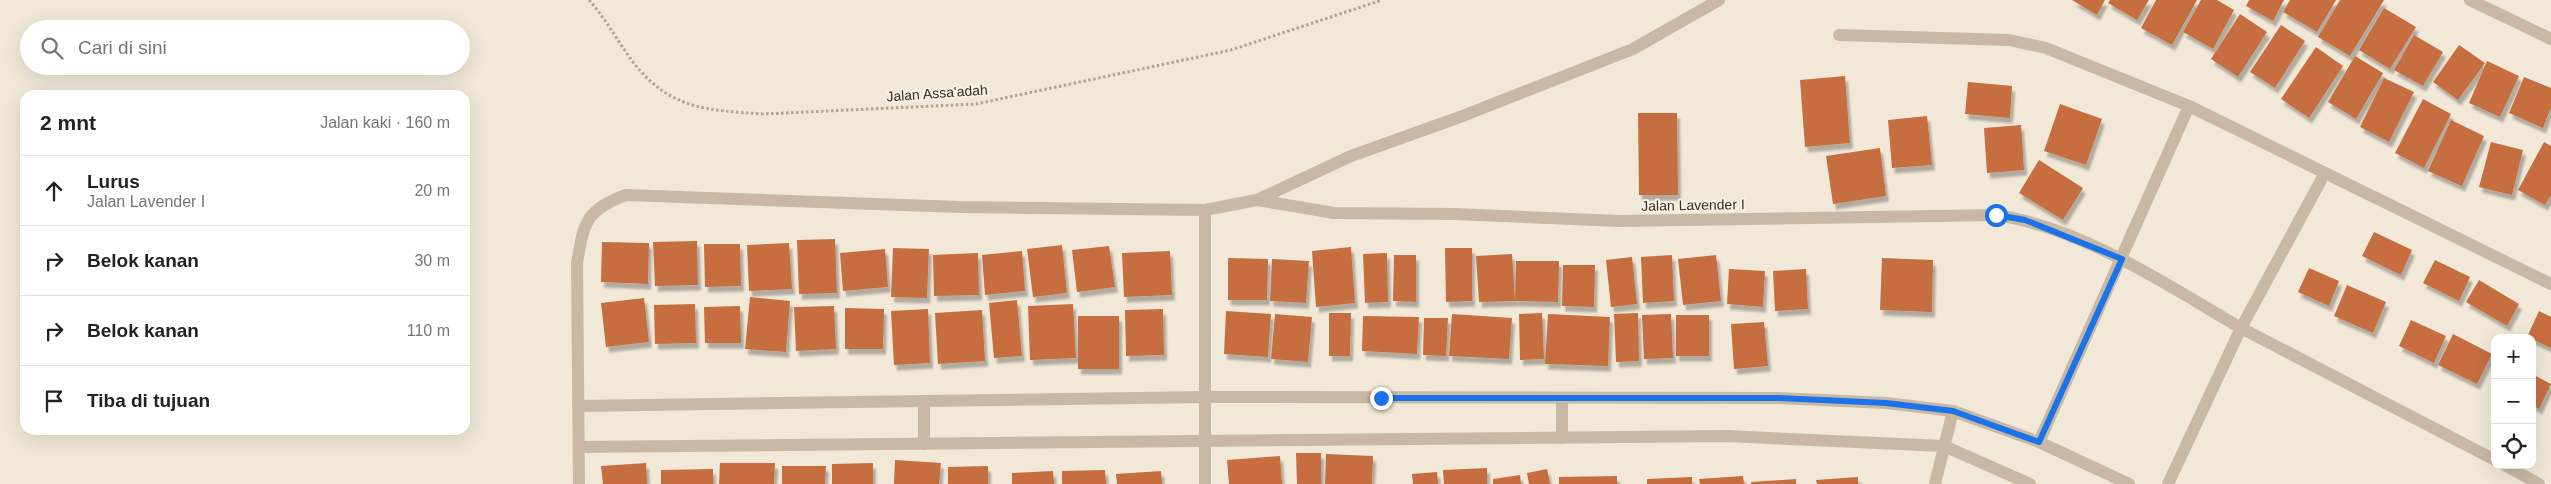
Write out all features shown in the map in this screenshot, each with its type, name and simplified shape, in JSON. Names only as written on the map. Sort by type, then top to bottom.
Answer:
[{"type":"street","points":[[579,484],[577,263],[581,236],[589,215],[607,202],[626,195],[950,207],[1205,210],[1257,200],[1351,156],[1460,118],[1633,49],[1719,0]]},
{"type":"street","points":[[2470,0],[2551,39]]},
{"type":"street","points":[[1840,35],[2009,40],[2046,48],[2189,106],[2551,284]]},
{"type":"street","points":[[2039,442],[2189,106]]},
{"type":"street","points":[[2168,484],[2241,328],[2325,173]]},
{"type":"street","name":"Jalan Lavender I","points":[[1257,200],[1334,213],[1454,214],[1619,221],[1996,215],[2025,220],[2122,259],[2241,328],[2422,420],[2491,458]]},
{"type":"street","points":[[1205,210],[1205,484]]},
{"type":"street","points":[[578,406],[1206,397],[1777,398],[1886,403],[1953,411],[2039,442],[2129,484]]},
{"type":"street","points":[[1562,398],[1562,438]]},
{"type":"street","points":[[924,401],[924,444]]},
{"type":"street","points":[[1936,484],[1953,411]]},
{"type":"street","points":[[578,447],[1726,436],[1944,446],[2030,484]]},
{"type":"street","points":[[2512,469],[2539,484]]},
{"type":"path","name":"Jalan Assa'adah","points":[[588,0],[654,87],[682,103],[728,111],[763,114],[976,104],[1230,50],[1382,0]]},
{"type":"building","points":[[2072,0],[2105,0],[2097,15]]},
{"type":"building","points":[[2110,0],[2149,0],[2137,20],[2108,3]]},
{"type":"building","points":[[2156,0],[2197,0],[2172,45],[2141,28]]},
{"type":"building","points":[[2201,0],[2217,0],[2234,10],[2213,49],[2183,32]]},
{"type":"building","points":[[2249,0],[2284,0],[2273,21],[2246,6]]},
{"type":"building","points":[[2290,0],[2336,0],[2317,32],[2283,12]]},
{"type":"building","points":[[2340,0],[2384,0],[2350,56],[2318,37]]},
{"type":"building","points":[[2384,8],[2416,27],[2390,69],[2359,50]]},
{"type":"building","points":[[2240,14],[2267,32],[2238,77],[2211,59]]},
{"type":"building","points":[[2281,25],[2305,41],[2275,88],[2250,72]]},
{"type":"building","points":[[2414,35],[2443,52],[2423,86],[2394,70]]},
{"type":"building","points":[[2459,45],[2485,63],[2458,100],[2433,82]]},
{"type":"building","points":[[2316,47],[2343,66],[2309,118],[2281,99]]},
{"type":"building","points":[[2355,56],[2383,73],[2356,119],[2328,102]]},
{"type":"building","points":[[2487,61],[2519,76],[2500,117],[2469,103]]},
{"type":"building","points":[[1845,76],[1850,143],[1805,147],[1800,80]]},
{"type":"building","points":[[2524,77],[2551,88],[2551,107],[2543,128],[2509,113]]},
{"type":"building","points":[[2384,78],[2414,92],[2389,142],[2360,127]]},
{"type":"building","points":[[1968,82],[2012,86],[2010,118],[1965,114]]},
{"type":"building","points":[[2423,99],[2451,114],[2424,168],[2395,153]]},
{"type":"building","points":[[2060,104],[2102,119],[2086,165],[2044,151]]},
{"type":"building","points":[[1638,113],[1677,113],[1678,195],[1639,195]]},
{"type":"building","points":[[1927,116],[1932,165],[1892,168],[1888,120]]},
{"type":"building","points":[[2451,120],[2484,136],[2462,186],[2428,171]]},
{"type":"building","points":[[2021,125],[2024,170],[1987,173],[1984,128]]},
{"type":"building","points":[[2491,142],[2523,150],[2512,195],[2479,187]]},
{"type":"building","points":[[2544,142],[2551,146],[2551,195],[2545,205],[2518,190]]},
{"type":"building","points":[[1880,148],[1886,196],[1833,204],[1826,156]]},
{"type":"building","points":[[2039,160],[2083,188],[2063,220],[2019,193]]},
{"type":"building","points":[[2374,232],[2412,250],[2401,275],[2362,256]]},
{"type":"building","points":[[835,239],[837,293],[799,294],[797,240]]},
{"type":"building","points":[[697,241],[698,285],[655,286],[653,242]]},
{"type":"building","points":[[602,242],[649,243],[648,284],[601,282]]},
{"type":"building","points":[[789,243],[792,289],[749,291],[747,245]]},
{"type":"building","points":[[704,244],[740,244],[741,286],[705,287]]},
{"type":"building","points":[[1062,245],[1067,293],[1033,297],[1027,249]]},
{"type":"building","points":[[1109,246],[1115,287],[1077,292],[1072,250]]},
{"type":"building","points":[[1351,247],[1355,303],[1316,307],[1312,251]]},
{"type":"building","points":[[893,248],[929,249],[927,298],[891,297]]},
{"type":"building","points":[[1445,248],[1472,248],[1472,301],[1446,302]]},
{"type":"building","points":[[885,249],[888,287],[843,291],[840,253]]},
{"type":"building","points":[[1022,251],[1025,291],[985,295],[982,255]]},
{"type":"building","points":[[1170,251],[1172,295],[1124,297],[1122,253]]},
{"type":"building","points":[[978,253],[979,295],[934,296],[933,255]]},
{"type":"building","points":[[1387,253],[1388,302],[1365,303],[1363,254]]},
{"type":"building","points":[[1512,254],[1515,301],[1479,302],[1476,256]]},
{"type":"building","points":[[1394,255],[1416,255],[1416,302],[1393,301]]},
{"type":"building","points":[[1672,255],[1674,301],[1643,303],[1641,257]]},
{"type":"building","points":[[1716,255],[1721,301],[1683,305],[1678,259]]},
{"type":"building","points":[[1632,257],[1637,304],[1611,307],[1606,260]]},
{"type":"building","points":[[1228,258],[1268,259],[1267,300],[1228,300]]},
{"type":"building","points":[[1882,258],[1933,260],[1932,312],[1880,310]]},
{"type":"building","points":[[1272,259],[1309,261],[1306,303],[1270,301]]},
{"type":"building","points":[[2435,260],[2470,277],[2459,301],[2423,283]]},
{"type":"building","points":[[1516,261],[1559,261],[1558,302],[1515,301]]},
{"type":"building","points":[[1563,265],[1595,265],[1594,307],[1562,306]]},
{"type":"building","points":[[2309,268],[2339,281],[2329,306],[2298,292]]},
{"type":"building","points":[[1729,269],[1765,271],[1763,307],[1727,304]]},
{"type":"building","points":[[1806,269],[1808,309],[1775,311],[1773,271]]},
{"type":"building","points":[[2479,280],[2519,304],[2507,326],[2466,302]]},
{"type":"building","points":[[2347,285],[2386,302],[2373,333],[2334,316]]},
{"type":"building","points":[[750,297],[790,301],[786,352],[745,349]]},
{"type":"building","points":[[644,298],[649,342],[606,347],[601,303]]},
{"type":"building","points":[[1017,300],[1022,356],[994,358],[989,303]]},
{"type":"building","points":[[695,304],[696,343],[655,344],[654,305]]},
{"type":"building","points":[[1073,304],[1076,358],[1030,360],[1028,306]]},
{"type":"building","points":[[740,306],[741,343],[705,343],[704,307]]},
{"type":"building","points":[[834,306],[836,349],[796,351],[794,307]]},
{"type":"building","points":[[845,308],[884,309],[883,349],[845,349]]},
{"type":"building","points":[[928,309],[930,363],[894,365],[891,311]]},
{"type":"building","points":[[1163,309],[1164,355],[1126,356],[1125,310]]},
{"type":"building","points":[[982,310],[985,361],[938,364],[935,313]]},
{"type":"building","points":[[1226,311],[1271,314],[1268,357],[1224,354]]},
{"type":"building","points":[[2539,311],[2551,317],[2551,348],[2536,341],[2536,334],[2528,334]]},
{"type":"building","points":[[1329,313],[1351,313],[1350,356],[1329,356]]},
{"type":"building","points":[[1542,313],[1544,359],[1520,360],[1519,314]]},
{"type":"building","points":[[1638,313],[1639,361],[1616,362],[1614,314]]},
{"type":"building","points":[[1275,314],[1312,317],[1308,362],[1271,359]]},
{"type":"building","points":[[1452,314],[1512,318],[1509,359],[1449,356]]},
{"type":"building","points":[[1548,314],[1610,317],[1608,366],[1545,364]]},
{"type":"building","points":[[1671,314],[1673,358],[1644,359],[1642,315]]},
{"type":"building","points":[[1676,315],[1709,315],[1709,356],[1676,356]]},
{"type":"building","points":[[1078,316],[1119,316],[1119,369],[1078,369]]},
{"type":"building","points":[[1363,316],[1419,317],[1417,354],[1362,351]]},
{"type":"building","points":[[1424,318],[1448,318],[1446,356],[1423,355]]},
{"type":"building","points":[[2411,320],[2446,336],[2434,363],[2399,346]]},
{"type":"building","points":[[1764,322],[1768,366],[1734,369],[1731,324]]},
{"type":"building","points":[[2453,334],[2491,353],[2477,384],[2438,365]]},
{"type":"building","points":[[2536,376],[2551,384],[2539,409],[2536,407]]},
{"type":"building","points":[[1296,453],[1321,453],[1321,484],[1297,484]]},
{"type":"building","points":[[1326,454],[1373,456],[1372,484],[1325,484]]},
{"type":"building","points":[[1280,456],[1282,484],[1229,484],[1227,460]]},
{"type":"building","points":[[895,460],[941,463],[939,484],[894,484]]},
{"type":"building","points":[[646,463],[647,484],[603,484],[601,466]]},
{"type":"building","points":[[720,463],[775,463],[774,484],[719,484]]},
{"type":"building","points":[[873,463],[873,484],[832,484],[832,464]]},
{"type":"building","points":[[782,466],[826,466],[825,484],[782,484]]},
{"type":"building","points":[[988,466],[988,484],[948,484],[948,467]]},
{"type":"building","points":[[1487,468],[1487,484],[1444,484],[1443,470]]},
{"type":"building","points":[[713,469],[713,484],[661,484],[661,470]]},
{"type":"building","points":[[1547,469],[1550,484],[1529,484],[1527,473]]},
{"type":"building","points":[[1105,470],[1106,484],[1062,484],[1062,471]]},
{"type":"building","points":[[1053,471],[1054,484],[1012,484],[1012,473]]},
{"type":"building","points":[[1161,471],[1162,484],[1117,484],[1116,474]]},
{"type":"building","points":[[1437,472],[1438,484],[1413,484],[1412,474]]},
{"type":"building","points":[[1520,475],[1521,484],[1493,484],[1493,479]]},
{"type":"building","points":[[1617,476],[1617,484],[1559,484],[1559,477]]},
{"type":"building","points":[[1743,476],[1744,484],[1700,484],[1699,479]]},
{"type":"building","points":[[1692,477],[1692,484],[1647,484],[1647,479]]},
{"type":"building","points":[[1858,477],[1858,484],[1817,484],[1816,480]]},
{"type":"building","points":[[1796,479],[1796,484],[1751,484],[1751,482]]},
{"type":"route","points":[[1381,398],[1777,398],[1886,403],[1953,411],[2039,442],[2122,259],[2025,220],[1996,215]]}]
